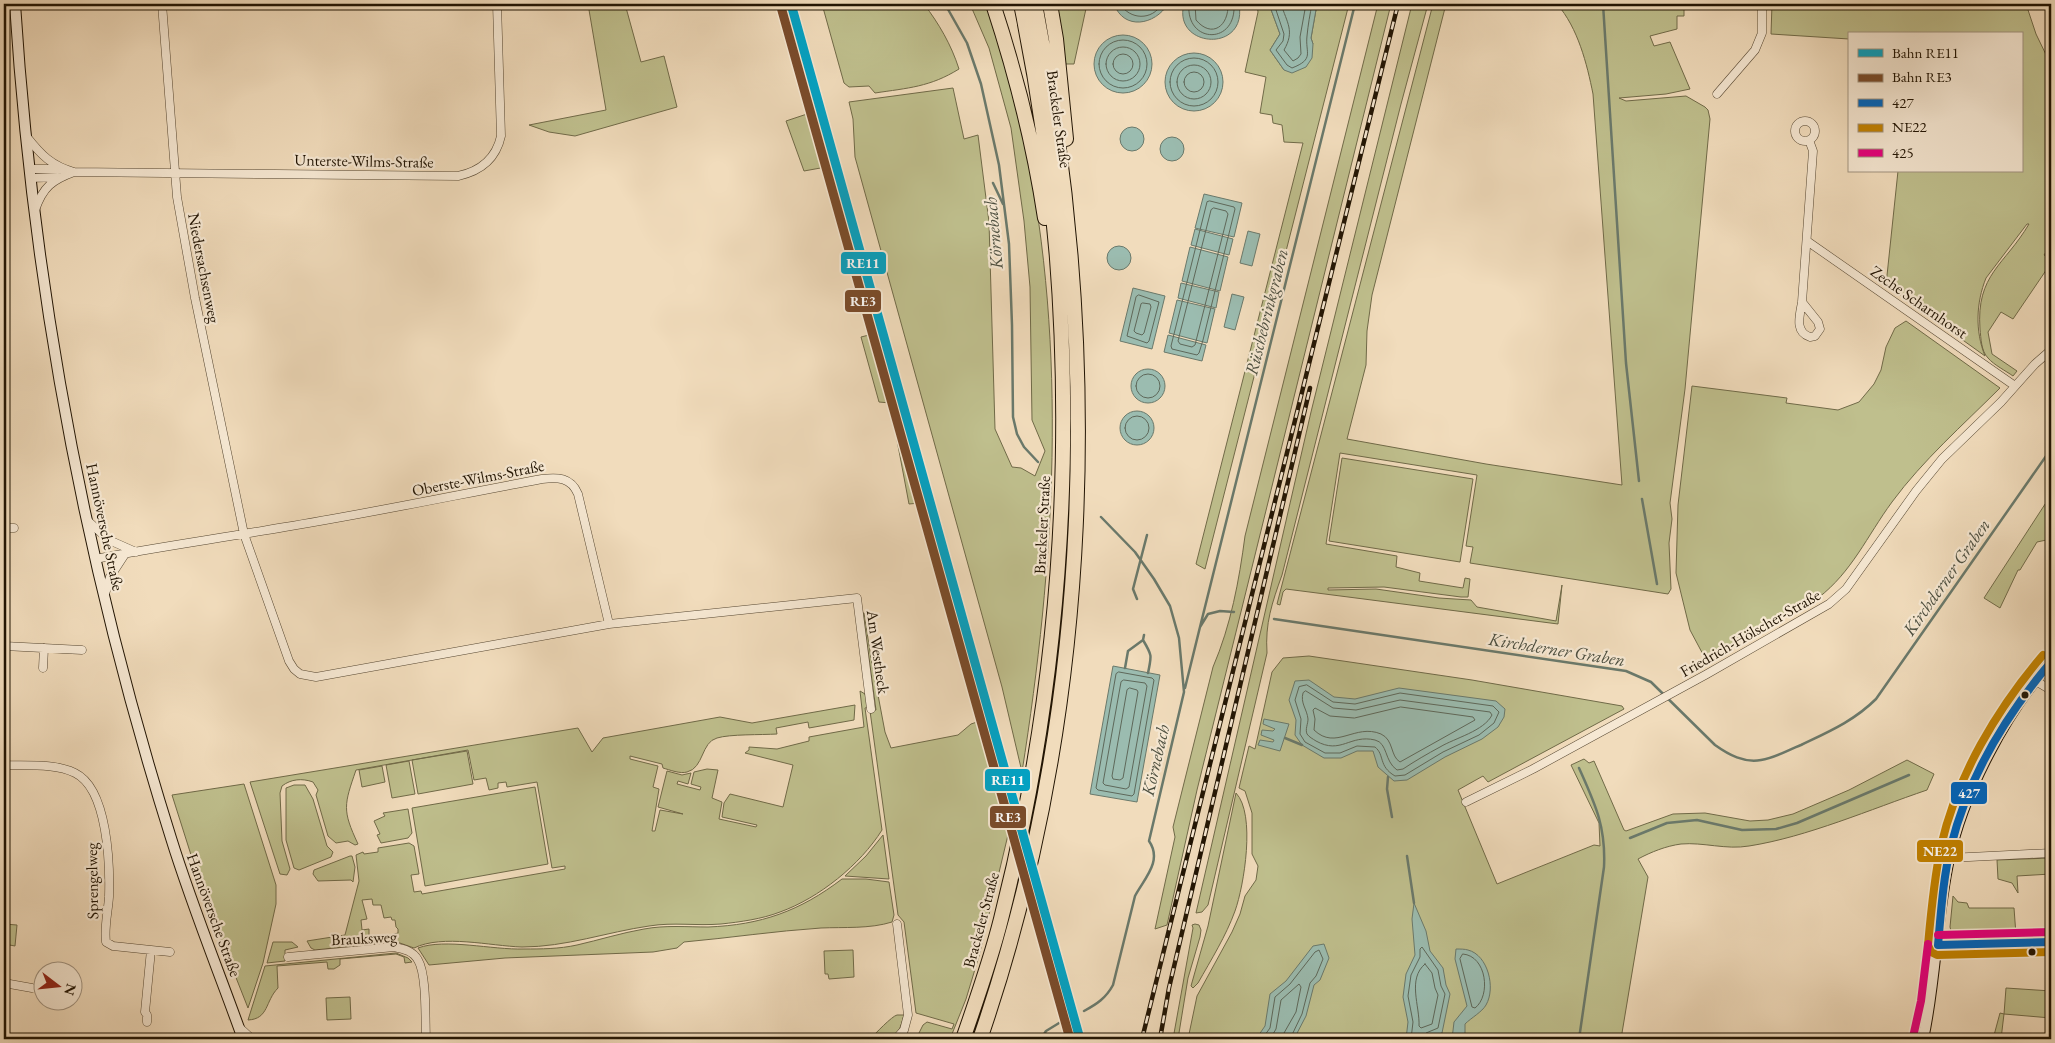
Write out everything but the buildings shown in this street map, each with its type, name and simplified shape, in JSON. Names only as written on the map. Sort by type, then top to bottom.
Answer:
[{"type":"highway","points":[[993,4],[1009,52],[1030,138],[1060,313]]},
{"type":"highway","name":"Brackeler Straße","points":[[963,1039],[1000,921],[1022,833],[1037,751],[1051,654],[1059,556],[1064,421],[1056,240],[1044,133],[1021,4]]},
{"type":"highway","name":"Brackeler Straße","points":[[980,1039],[1025,887],[1047,785],[1062,681],[1075,547],[1078,361],[1057,138],[1035,4]]},
{"type":"highway","points":[[1050,4],[1056,39],[1072,202],[1075,244],[1071,277]]},
{"type":"highway","points":[[955,1039],[982,983]]},
{"type":"main road","name":"Hannöversche Straße","points":[[15,4],[34,214],[64,402],[86,519],[105,599],[171,838],[243,1039]]},
{"type":"main road","points":[[1923,1039],[1931,1003],[1949,858],[1955,833],[1973,788],[1999,736],[2034,680],[2051,662]]},
{"type":"main road","points":[[1938,945],[2051,942]]},
{"type":"street","name":"Niedersachsenweg","points":[[162,4],[177,197],[195,298],[244,534]]},
{"type":"street","name":"Unterste-Wilms-Straße","points":[[29,173],[458,176],[470,173],[480,169],[494,155],[501,136],[496,4]]},
{"type":"street","points":[[1717,94],[1755,50],[1762,33],[1762,4]]},
{"type":"street","name":"Unterste-Wilms-Straße","points":[[26,136],[46,160],[62,172]]},
{"type":"street","points":[[1802,302],[1813,151],[1809,140]]},
{"type":"street","points":[[34,214],[38,202],[47,187],[62,172]]},
{"type":"street","name":"Zeche Scharnhorst","points":[[1806,241],[2015,386]]},
{"type":"street","name":"Friedrich-Hölscher-Straße","points":[[1466,802],[1534,769],[1808,618],[1829,604],[1846,589],[1916,491],[1937,466],[2035,364],[2051,350]]},
{"type":"street","points":[[4,476],[5,451]]},
{"type":"street","name":"Oberste-Wilms-Straße","points":[[95,559],[244,534],[542,479],[560,478],[572,484],[578,494],[610,624]]},
{"type":"street","points":[[86,519],[109,540],[136,552]]},
{"type":"street","points":[[4,528],[14,528]]},
{"type":"street","points":[[244,534],[289,662],[294,669],[306,677],[327,675],[610,624]]},
{"type":"street","points":[[105,599],[110,577],[125,554]]},
{"type":"street","name":"Am Westheck","points":[[610,624],[857,598],[871,709]]},
{"type":"street","points":[[4,646],[82,650]]},
{"type":"street","points":[[43,668],[44,648]]},
{"type":"street","points":[[2034,680],[2051,690]]},
{"type":"street","name":"Sprengelweg","points":[[4,765],[66,770],[77,774],[84,780],[95,794],[106,836],[109,867],[106,942],[113,946],[151,950]]},
{"type":"street","points":[[1949,858],[2051,853]]},
{"type":"street","points":[[896,1039],[907,1022],[908,1007],[898,924]]},
{"type":"street","name":"Brauksweg","points":[[288,957],[394,947],[409,951],[418,960],[422,972],[426,1039]]},
{"type":"street","points":[[147,1022],[145,1012],[151,950],[170,952]]},
{"type":"street","points":[[4,983],[32,988]]},
{"type":"street","points":[[239,1027],[239,1039]]},
{"type":"street","points":[[239,1027],[252,1039]]},
{"type":"green space","points":[[588,4],[625,4],[641,62],[664,56],[677,107],[575,136],[549,132],[529,125],[606,110]]},
{"type":"green space","points":[[776,4],[787,4],[1013,814],[979,956],[966,999],[950,1039],[916,1039],[923,1025],[927,1022],[952,1029],[954,1024],[916,1013],[904,922],[898,915],[870,711],[876,710],[863,613],[885,732],[891,748],[958,735],[971,724],[980,721],[920,503],[909,504],[890,403],[879,402],[861,337],[869,335],[826,167],[804,171],[786,121],[807,114]]},
{"type":"green space","points":[[822,4],[924,4],[944,35],[959,69],[938,80],[898,90],[875,93],[869,86],[849,87],[844,83]]},
{"type":"green space","points":[[970,4],[987,4],[1010,70],[1039,221],[1047,300],[1052,379],[1049,536],[1033,694],[1022,772],[1002,687],[855,157],[853,119],[849,102],[953,88],[964,139],[978,135],[989,222],[995,429],[1012,467],[1021,468],[1035,476],[1045,451],[1032,420],[1030,287],[1024,221],[1011,128],[989,48]]},
{"type":"green space","points":[[1057,4],[1087,4],[1074,64],[1065,64]]},
{"type":"green space","points":[[1257,4],[1269,4],[1280,34],[1270,50],[1284,70],[1313,44],[1311,38],[1317,4],[1349,4],[1205,569],[1196,564],[1303,143],[1284,142],[1282,125],[1273,123],[1272,115],[1260,113],[1266,77],[1245,72],[1258,12]]},
{"type":"green space","points":[[1378,4],[1391,4],[1197,790],[1167,925],[1155,929],[1175,837],[1173,827],[1213,667],[1229,619],[1237,586],[1245,536]]},
{"type":"green space","points":[[1412,4],[1428,4],[1282,575],[1270,613],[1267,632],[1267,653],[1208,905],[1202,912],[1196,913],[1311,412]]},
{"type":"green space","points":[[1433,4],[1446,4],[1372,295],[1367,331],[1366,365],[1347,439],[1486,464],[1622,485],[1593,94],[1581,47],[1571,24],[1557,4],[1684,4],[1684,16],[1677,16],[1677,29],[1650,36],[1654,46],[1670,42],[1690,89],[1666,94],[1619,98],[1626,101],[1686,96],[1705,107],[1708,110],[1710,119],[1685,389],[1670,503],[1672,519],[1669,543],[1671,589],[1668,594],[1470,563],[1473,547],[1466,546],[1477,475],[1340,453],[1326,544],[1397,556],[1396,567],[1420,573],[1419,581],[1463,588],[1465,578],[1470,579],[1468,597],[1384,587],[1328,588],[1328,590],[1376,589],[1439,598],[1471,600],[1477,607],[1556,621],[1562,585],[1558,624],[1286,589],[1283,592],[1280,605],[1277,604]]},
{"type":"green space","points":[[1772,4],[2026,4],[2036,34],[2051,65],[2051,245],[2044,255],[2051,260],[2051,263],[2013,319],[2001,312],[1988,332],[1992,354],[2017,371],[2013,376],[1993,363],[1984,352],[1980,329],[1980,310],[1987,282],[2029,224],[2027,224],[1986,278],[1980,297],[1978,317],[1978,327],[1982,346],[1985,356],[1886,285],[1898,172],[2022,172],[2022,32],[1848,32],[1848,39],[1771,34]]},
{"type":"green space","points":[[1906,321],[2000,388],[1944,443],[1904,487],[1850,565],[1830,588],[1818,598],[1706,660],[1690,630],[1676,573],[1678,505],[1692,386],[1787,398],[1786,403],[1838,410],[1859,402],[1874,384],[1881,370],[1886,347],[1895,328]]},
{"type":"green space","points":[[1342,458],[1473,479],[1460,562],[1329,541]]},
{"type":"green space","points":[[2051,495],[2051,539],[2037,542],[2020,570],[2018,570],[2000,608],[1984,598]]},
{"type":"green space","points":[[1309,656],[1472,680],[1622,706],[1624,709],[1488,782],[1483,776],[1458,790],[1497,884],[1594,845],[1600,846],[1599,823],[1571,765],[1584,759],[1589,763],[1594,761],[1626,831],[1673,814],[1705,813],[1750,821],[1768,820],[1793,814],[1849,790],[1907,760],[1934,774],[1927,790],[1839,822],[1793,836],[1740,847],[1681,844],[1670,846],[1638,859],[1648,877],[1621,1039],[1188,1039],[1197,996],[1232,932],[1245,896],[1256,880],[1258,866],[1252,854],[1252,813],[1245,791],[1239,788],[1249,746],[1255,749],[1272,672],[1283,658]]},
{"type":"green space","points":[[860,691],[865,694],[869,707],[865,708],[882,830],[862,856],[824,889],[795,906],[780,912],[766,917],[743,921],[721,924],[658,925],[554,945],[522,947],[452,941],[426,944],[414,948],[397,942],[387,942],[387,936],[398,933],[395,920],[392,920],[391,917],[384,918],[381,905],[373,905],[372,899],[362,900],[367,919],[361,920],[362,930],[369,929],[369,936],[379,935],[380,943],[315,950],[311,948],[307,941],[345,935],[359,881],[356,855],[363,852],[364,854],[378,852],[378,848],[409,843],[414,846],[419,874],[411,875],[414,892],[421,891],[422,894],[565,869],[565,866],[552,868],[537,782],[507,787],[506,782],[498,783],[498,788],[489,790],[486,778],[474,780],[468,750],[356,770],[346,807],[349,823],[358,844],[355,845],[348,841],[336,843],[328,836],[316,795],[318,790],[313,782],[301,780],[289,782],[282,786],[280,793],[282,841],[290,869],[287,875],[280,874],[250,782],[578,728],[592,752],[603,738],[720,717],[752,723],[855,705],[854,720],[809,728],[808,722],[776,728],[777,734],[737,735],[717,738],[708,744],[697,766],[687,772],[672,771],[663,768],[662,764],[630,756],[630,759],[658,766],[653,787],[659,789],[652,831],[655,831],[660,810],[683,814],[658,807],[667,771],[682,775],[691,773],[688,784],[678,781],[677,784],[700,790],[701,787],[691,784],[694,772],[707,769],[718,770],[712,798],[722,802],[719,819],[756,827],[757,825],[722,817],[724,803],[730,794],[783,807],[793,765],[745,753],[749,750],[749,747],[777,749],[809,741],[809,737],[864,727]]},
{"type":"green space","points":[[467,751],[473,784],[418,794],[412,760]]},
{"type":"green space","points":[[409,761],[415,794],[392,798],[386,765]]},
{"type":"green space","points":[[382,766],[385,782],[362,787],[359,770]]},
{"type":"green space","points":[[244,784],[276,885],[276,904],[263,963],[248,1008],[205,899],[172,795]]},
{"type":"green space","points":[[294,785],[305,785],[313,799],[327,846],[333,852],[331,857],[299,870],[294,868],[286,840],[286,788]]},
{"type":"green space","points":[[535,787],[548,864],[425,886],[412,808]]},
{"type":"green space","points":[[1236,793],[1242,803],[1246,817],[1245,868],[1242,885],[1235,911],[1227,930],[1198,983],[1193,988],[1191,986],[1208,926]]},
{"type":"green space","points":[[408,809],[412,833],[408,838],[381,843],[377,835],[380,834],[374,821],[385,816],[383,813]]},
{"type":"green space","points":[[883,835],[889,879],[845,876],[866,856]]},
{"type":"green space","points":[[352,856],[355,867],[353,882],[351,880],[318,881],[313,874],[314,870]]},
{"type":"green space","points":[[2051,858],[2051,874],[2017,876],[2018,893],[2012,883],[1998,879],[1997,860]]},
{"type":"green space","points":[[842,879],[866,879],[889,882],[894,915],[892,922],[866,927],[804,929],[684,942],[677,948],[653,952],[505,958],[429,965],[418,948],[429,945],[455,944],[511,949],[557,948],[652,928],[727,926],[763,919],[795,908],[811,900]]},
{"type":"green space","points":[[1953,896],[1958,902],[1967,903],[1969,908],[2014,908],[2016,935],[1956,937],[1950,927]]},
{"type":"green space","points":[[4,924],[17,925],[15,946],[4,944]]},
{"type":"green space","points":[[1192,925],[1199,925],[1201,930],[1200,937],[1188,978],[1178,1039],[1173,1039]]},
{"type":"green space","points":[[273,942],[292,942],[298,947],[285,950],[285,961],[267,963]]},
{"type":"green space","points":[[853,950],[854,977],[829,979],[828,974],[825,974],[824,951]]},
{"type":"green space","points":[[396,953],[408,958],[412,962],[405,963],[404,957],[396,954],[340,959],[340,965],[334,969],[328,969],[327,962],[277,966],[278,988],[263,1013],[255,1019],[248,1020],[265,966]]},
{"type":"green space","points":[[2006,988],[2051,991],[2051,1018],[2004,1014]]},
{"type":"green space","points":[[350,997],[351,1019],[327,1020],[326,998]]},
{"type":"green space","points":[[2000,1013],[2004,1014],[2001,1039],[1993,1039]]},
{"type":"green space","points":[[897,1015],[904,1015],[897,1033],[889,1038],[870,1039],[888,1022]]},
{"type":"water","points":[[1114,4],[1168,4],[1155,17],[1140,22],[1125,18],[1119,13]]},
{"type":"water","points":[[1184,4],[1239,4],[1239,20],[1233,31],[1222,38],[1210,39],[1199,37],[1189,30],[1183,19]]},
{"type":"water","points":[[1269,4],[1317,4],[1311,38],[1313,44],[1312,58],[1306,67],[1292,73],[1284,70],[1270,50],[1280,34]]},
{"type":"water","points":[[1123,35],[1139,40],[1147,48],[1152,64],[1147,80],[1139,88],[1123,93],[1107,88],[1099,80],[1094,64],[1099,48],[1107,40]]},
{"type":"water","points":[[1194,53],[1210,58],[1218,66],[1223,82],[1218,98],[1210,106],[1194,111],[1178,106],[1170,98],[1165,82],[1170,66],[1178,58]]},
{"type":"water","points":[[1132,127],[1141,130],[1144,139],[1141,148],[1132,151],[1123,148],[1120,139],[1123,130]]},
{"type":"water","points":[[1172,137],[1181,140],[1184,149],[1181,158],[1172,161],[1163,158],[1160,149],[1163,140]]},
{"type":"water","points":[[1204,194],[1242,203],[1234,237],[1195,228]]},
{"type":"water","points":[[1195,229],[1233,239],[1229,255],[1191,245]]},
{"type":"water","points":[[1248,231],[1260,234],[1252,266],[1240,263]]},
{"type":"water","points":[[1119,246],[1128,249],[1131,258],[1128,267],[1119,270],[1110,267],[1107,258],[1110,249]]},
{"type":"water","points":[[1190,247],[1228,257],[1220,291],[1182,281]]},
{"type":"water","points":[[1181,283],[1219,292],[1216,308],[1178,298]]},
{"type":"water","points":[[1133,288],[1165,296],[1152,349],[1120,341]]},
{"type":"water","points":[[1232,294],[1244,297],[1235,330],[1224,327]]},
{"type":"water","points":[[1177,300],[1215,309],[1207,343],[1169,333]]},
{"type":"water","points":[[1168,335],[1206,345],[1202,361],[1164,352]]},
{"type":"water","points":[[1148,369],[1160,374],[1165,386],[1160,398],[1148,403],[1136,398],[1131,386],[1136,374]]},
{"type":"water","points":[[1137,411],[1149,416],[1154,428],[1149,440],[1137,445],[1125,440],[1120,428],[1125,416]]},
{"type":"water","points":[[1113,666],[1160,675],[1137,802],[1090,794]]},
{"type":"water","points":[[1309,680],[1334,697],[1355,699],[1399,688],[1496,701],[1505,709],[1504,717],[1498,727],[1482,739],[1445,757],[1407,780],[1394,781],[1378,767],[1373,751],[1357,751],[1341,758],[1324,758],[1302,745],[1295,735],[1296,720],[1289,700],[1295,681]]},
{"type":"water","points":[[1264,719],[1289,724],[1280,751],[1258,745],[1260,740],[1273,742],[1274,740],[1261,735],[1262,730],[1273,731],[1275,729],[1263,724]]},
{"type":"water","points":[[1414,903],[1426,931],[1430,951],[1443,968],[1446,985],[1450,994],[1442,1033],[1421,1039],[1406,1039],[1408,1022],[1403,997],[1406,974],[1415,955],[1412,919]]},
{"type":"water","points":[[1324,944],[1329,958],[1320,980],[1314,985],[1306,1016],[1294,1039],[1256,1039],[1265,1026],[1270,994],[1286,981],[1313,946]]},
{"type":"water","points":[[1456,949],[1468,950],[1481,958],[1490,981],[1489,998],[1486,1005],[1465,1024],[1465,1039],[1452,1039],[1454,1022],[1467,1006],[1455,959]]},
{"type":"waterway","name":"Körnebach","points":[[945,4],[967,43],[981,84],[999,165],[1009,244],[1013,417],[1017,434],[1024,447],[1038,462]]},
{"type":"waterway","name":"Rüschebrinkgraben","points":[[1200,627],[1355,4]]},
{"type":"waterway","points":[[1603,4],[1626,363],[1639,481]]},
{"type":"waterway","points":[[993,183],[1003,204]]},
{"type":"waterway","name":"Kirchderner Graben","points":[[1274,619],[1626,671],[1651,682],[1720,749],[1743,759],[1755,761],[1766,759],[1801,745],[1840,725],[1859,714],[1876,699],[2051,449]]},
{"type":"waterway","points":[[1642,499],[1657,584]]},
{"type":"waterway","name":"Körnebach","points":[[1084,1011],[1101,1000],[1113,985],[1135,896],[1151,870],[1154,856],[1153,848],[1149,841],[1184,692],[1179,638],[1170,606],[1135,552],[1101,517]]},
{"type":"waterway","points":[[1137,599],[1133,589],[1147,535]]},
{"type":"waterway","name":"Kirchderner Graben","points":[[1185,688],[1200,627],[1208,614],[1220,611],[1234,612]]},
{"type":"waterway","points":[[1125,668],[1128,651],[1143,640],[1144,635]]},
{"type":"waterway","points":[[1143,640],[1150,655],[1148,673]]},
{"type":"waterway","points":[[1285,738],[1302,745]]},
{"type":"waterway","points":[[1579,768],[1590,793],[1601,827],[1604,867],[1579,1039]]},
{"type":"waterway","points":[[1630,838],[1667,823],[1697,820],[1742,830],[1776,829],[1797,823],[1909,775]]},
{"type":"waterway","points":[[1388,777],[1387,789],[1392,817]]},
{"type":"waterway","points":[[1407,856],[1414,903]]},
{"type":"waterway","points":[[1041,1039],[1046,1031],[1064,1020]]},
{"type":"railway","points":[[1142,1039],[1398,4]]},
{"type":"railway","points":[[1160,1039],[1169,988],[1310,388]]},
{"type":"rail line","name":"RE11","points":[[791,4],[1080,1039]]},
{"type":"rail line","name":"RE3","points":[[781,7],[1070,1039]]},
{"type":"transit line","name":"NE22","points":[[2043,655],[1995,721],[1981,744],[1957,794],[1941,846],[1928,945],[1931,952],[1937,955],[2051,952]]},
{"type":"transit line","name":"427","points":[[1938,945],[1948,858],[1967,796],[1990,748],[2034,682],[2051,662]]},
{"type":"transit line","name":"425","points":[[1938,935],[2051,932]]},
{"type":"transit line","name":"427","points":[[1938,945],[2051,942]]},
{"type":"transit line","name":"425","points":[[1913,1037],[1921,1001],[1928,944]]}]
